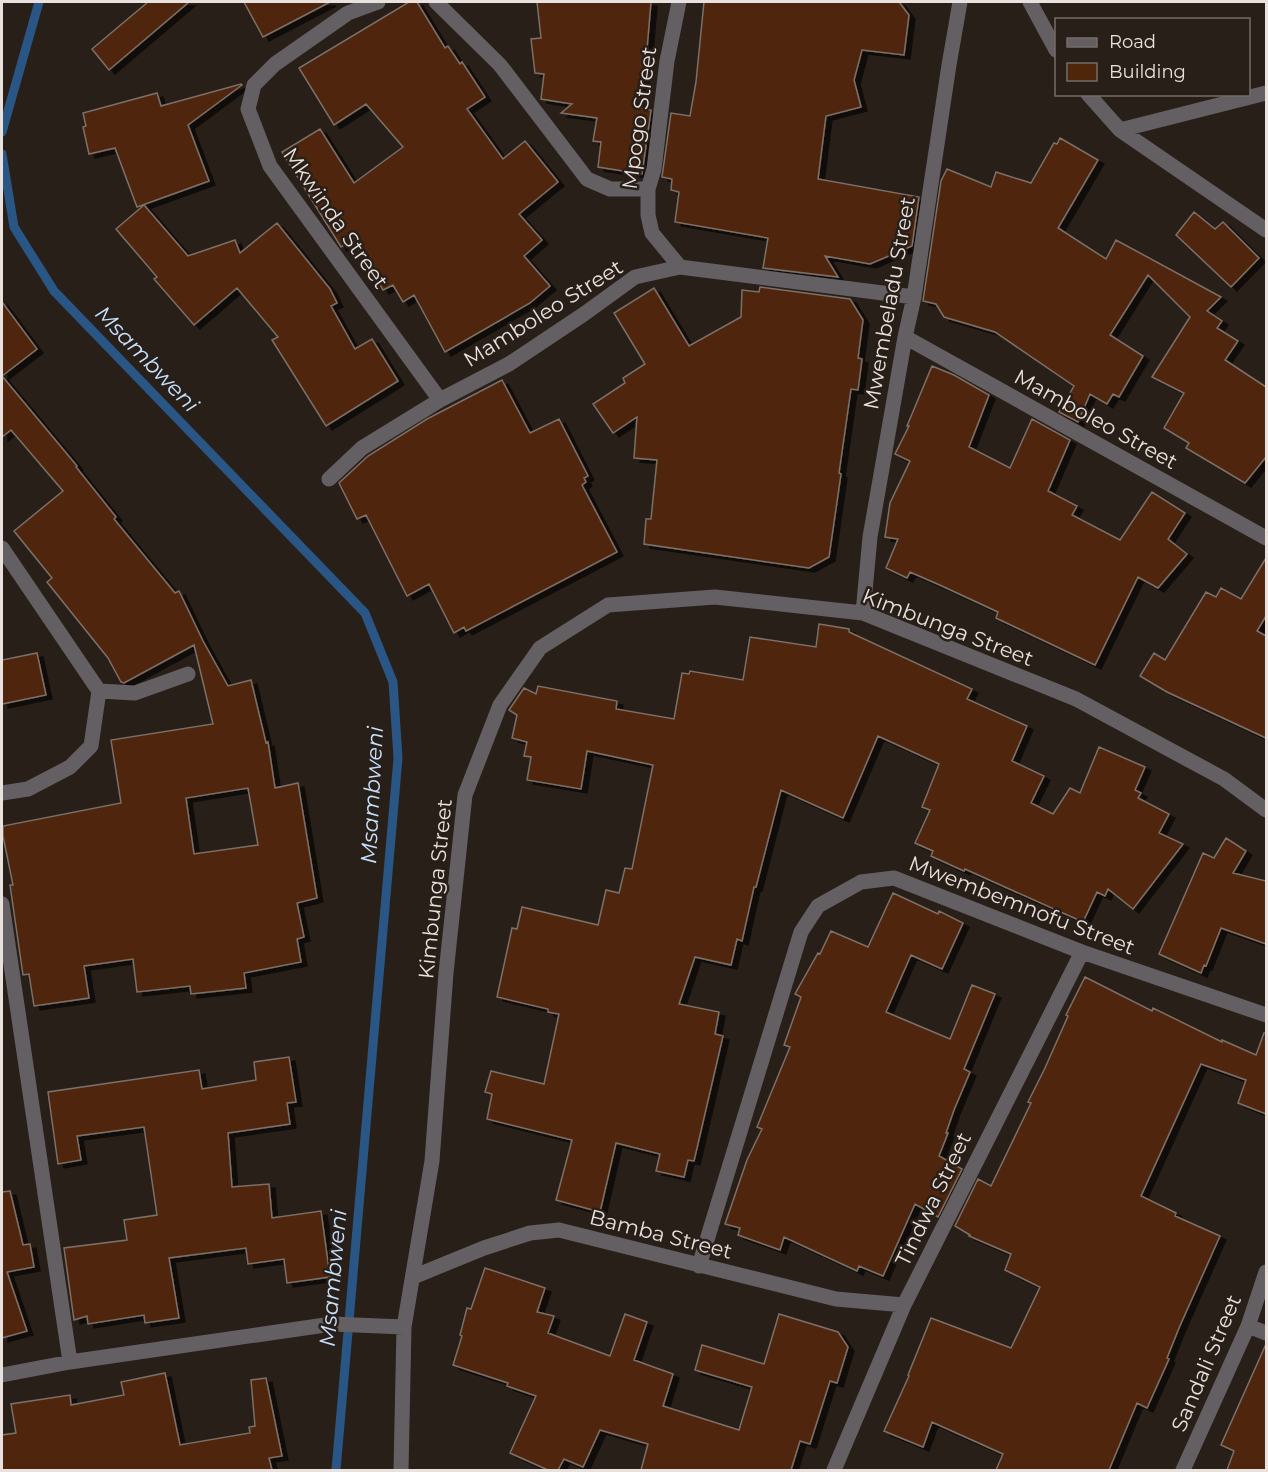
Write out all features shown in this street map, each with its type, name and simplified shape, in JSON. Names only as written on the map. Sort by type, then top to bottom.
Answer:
[{"type":"street","name":"Mkwinda Street","points":[[378,2],[348,13],[275,64],[254,85],[248,109],[270,166],[440,400]]},
{"type":"street","points":[[436,2],[500,64],[587,179],[610,189],[648,189]]},
{"type":"street","name":"Mpogo Street","points":[[679,2],[667,62],[654,169],[648,189],[648,215],[652,233],[680,267]]},
{"type":"street","name":"Mwembeladu Street","points":[[863,613],[870,537],[904,337],[914,297],[960,2]]},
{"type":"street","points":[[1030,2],[1055,48]]},
{"type":"street","points":[[1120,130],[1266,93]]},
{"type":"street","points":[[1090,96],[1120,130],[1266,230]]},
{"type":"street","name":"Mamboleo Street","points":[[329,480],[362,448],[440,400],[509,363],[584,314],[635,277],[680,267],[914,297]]},
{"type":"street","name":"Mamboleo Street","points":[[904,337],[1266,537]]},
{"type":"street","points":[[2,548],[99,691],[91,746],[70,767],[28,789],[2,793]]},
{"type":"street","name":"Kimbunga Street","points":[[401,1470],[404,1327],[432,1161],[446,973],[465,795],[500,705],[540,648],[608,605],[715,597],[863,613],[1076,699],[1224,779],[1266,810]]},
{"type":"street","points":[[99,691],[135,693],[188,674]]},
{"type":"street","name":"Mwembemnofu Street","points":[[699,1266],[801,932],[818,906],[861,882],[894,878],[1082,952],[1266,1015]]},
{"type":"street","points":[[2,904],[70,1362]]},
{"type":"street","name":"Tindwa Street","points":[[834,1470],[904,1305],[1082,952]]},
{"type":"street","name":"Bamba Street","points":[[413,1277],[484,1248],[530,1233],[559,1230],[836,1299],[904,1305]]},
{"type":"street","name":"Sandali Street","points":[[1183,1470],[1248,1326],[1266,1272]]},
{"type":"street","points":[[2,1375],[70,1362],[332,1324],[404,1327]]},
{"type":"street","points":[[1248,1326],[1266,1333]]},
{"type":"building","points":[[148,2],[189,2],[109,70],[92,49]]},
{"type":"building","points":[[244,2],[330,2],[263,37]]},
{"type":"building","points":[[409,2],[417,2],[445,48],[448,46],[460,64],[462,62],[485,97],[467,109],[503,159],[525,141],[558,182],[519,214],[542,240],[524,256],[550,286],[530,303],[445,352],[414,295],[403,302],[393,285],[383,290],[353,240],[341,247],[282,152],[320,129],[354,183],[403,147],[366,104],[334,125],[299,68]]},
{"type":"building","points":[[537,2],[651,2],[639,108],[651,110],[642,174],[598,167],[601,142],[593,141],[597,118],[561,113],[572,104],[541,99],[544,74],[535,73],[531,39],[541,38]]},
{"type":"building","points":[[704,2],[899,2],[909,15],[904,55],[862,50],[854,80],[861,107],[826,116],[818,179],[919,197],[912,246],[870,264],[825,256],[838,277],[763,268],[768,238],[675,222],[679,192],[671,190],[672,179],[662,177],[671,113],[690,116],[696,82]]},
{"type":"building","points":[[241,84],[188,125],[209,181],[137,207],[115,148],[89,154],[83,127],[86,126],[83,113],[157,93],[161,106]]},
{"type":"building","points":[[1060,138],[1098,160],[1058,228],[1106,259],[1116,240],[1221,297],[1207,311],[1222,321],[1217,328],[1238,341],[1225,360],[1266,387],[1266,457],[1245,483],[1186,448],[1189,443],[1164,428],[1184,393],[1152,377],[1190,317],[1148,275],[1110,335],[1143,356],[1119,397],[1113,394],[1107,404],[1090,394],[1078,422],[1059,412],[1074,386],[995,332],[944,317],[936,304],[923,301],[941,181],[947,169],[991,187],[996,172],[1031,183],[1054,143],[1057,144]]},
{"type":"building","points":[[144,205],[188,256],[235,240],[240,253],[277,223],[330,289],[337,303],[331,306],[355,349],[372,339],[398,381],[326,426],[272,340],[278,337],[237,288],[194,325],[154,279],[157,277],[116,229]]},
{"type":"building","points":[[1194,212],[1215,229],[1223,222],[1259,258],[1231,287],[1176,235]]},
{"type":"building","points":[[760,287],[850,299],[863,320],[858,358],[862,359],[858,390],[851,389],[829,557],[809,568],[644,544],[646,519],[651,519],[657,460],[634,458],[637,417],[613,433],[593,404],[625,383],[623,378],[645,364],[614,313],[654,288],[689,346],[741,317],[742,290],[759,292]]},
{"type":"building","points":[[2,302],[37,349],[2,376]]},
{"type":"building","points":[[932,366],[954,375],[989,395],[969,447],[1010,468],[1032,419],[1070,440],[1048,491],[1077,506],[1072,515],[1120,540],[1152,492],[1185,513],[1168,539],[1187,554],[1158,588],[1138,577],[1095,665],[996,618],[998,612],[942,586],[910,572],[907,578],[886,568],[898,539],[885,537],[890,503],[910,461],[895,454],[909,426],[907,426]]},
{"type":"building","points":[[2,376],[77,466],[116,517],[114,519],[175,593],[179,591],[228,686],[251,680],[266,743],[268,742],[275,788],[298,783],[317,898],[297,903],[304,937],[297,939],[301,962],[244,973],[246,988],[191,994],[190,986],[137,992],[133,959],[84,966],[89,998],[34,1006],[29,974],[23,975],[10,885],[13,885],[3,826],[121,803],[111,740],[213,724],[194,645],[124,683],[121,682],[108,658],[47,582],[52,578],[14,531],[63,491],[11,430],[2,437]],"holes":[[[248,788],[258,845],[194,854],[186,798]]]},
{"type":"building","points":[[502,380],[530,433],[559,419],[588,476],[584,478],[586,482],[582,485],[617,552],[466,631],[464,627],[454,633],[429,584],[407,596],[366,515],[357,519],[339,483],[368,456],[427,419]]},
{"type":"building","points":[[1266,558],[1266,616],[1257,631],[1266,636],[1266,738],[1167,692],[1140,676],[1154,653],[1165,660],[1206,592],[1216,597],[1221,588],[1241,599]]},
{"type":"building","points":[[819,624],[849,629],[849,632],[972,689],[967,699],[1027,726],[1012,761],[1044,776],[1031,803],[1053,814],[1070,788],[1080,793],[1099,747],[1145,767],[1135,790],[1141,793],[1138,798],[1169,814],[1159,833],[1183,844],[1133,909],[1108,889],[1105,896],[1097,892],[1083,922],[931,856],[933,851],[915,843],[930,810],[922,807],[939,764],[878,736],[843,818],[781,790],[756,887],[754,887],[742,941],[737,939],[731,965],[695,957],[679,1004],[719,1012],[715,1034],[723,1036],[694,1161],[688,1160],[684,1177],[656,1171],[660,1154],[616,1143],[600,1212],[556,1200],[572,1140],[487,1119],[492,1094],[485,1092],[491,1071],[544,1084],[559,1014],[548,1012],[548,1009],[497,997],[512,928],[517,929],[522,907],[598,925],[606,890],[619,893],[625,868],[632,869],[653,765],[587,751],[581,789],[527,780],[531,757],[524,756],[527,742],[512,738],[517,715],[509,710],[524,688],[536,694],[538,686],[617,701],[616,709],[674,719],[682,673],[689,674],[690,671],[743,680],[750,637],[816,647]]},
{"type":"building","points":[[37,653],[46,695],[2,704],[2,660]]},
{"type":"building","points":[[1226,838],[1246,851],[1233,873],[1266,881],[1266,944],[1221,928],[1201,973],[1159,954],[1203,853],[1214,858]]},
{"type":"building","points":[[893,893],[963,923],[942,969],[911,955],[886,1012],[950,1039],[972,985],[995,994],[964,1069],[970,1072],[954,1110],[939,1156],[962,1169],[938,1217],[915,1204],[883,1276],[859,1266],[857,1271],[784,1237],[780,1250],[738,1235],[740,1228],[725,1224],[747,1160],[762,1129],[757,1127],[790,1047],[784,1045],[801,997],[795,994],[818,953],[820,954],[831,931],[868,947]]},
{"type":"building","points":[[1085,977],[1152,1011],[1153,1008],[1222,1042],[1222,1040],[1256,1055],[1264,1033],[1266,1033],[1266,1114],[1238,1103],[1246,1080],[1201,1064],[1141,1196],[1176,1213],[1175,1216],[1220,1236],[1147,1408],[1137,1403],[1109,1470],[996,1470],[1003,1454],[932,1422],[923,1447],[884,1431],[909,1376],[931,1318],[1011,1348],[1040,1287],[1005,1270],[1011,1254],[969,1236],[955,1226],[978,1179],[991,1186],[1031,1103],[1028,1102]]},
{"type":"building","points":[[289,1057],[296,1102],[287,1103],[290,1124],[228,1133],[232,1187],[269,1184],[272,1218],[321,1211],[330,1277],[287,1283],[284,1259],[248,1264],[246,1248],[169,1258],[179,1318],[145,1323],[144,1315],[88,1324],[87,1316],[74,1320],[64,1248],[127,1240],[124,1220],[157,1215],[144,1127],[77,1136],[81,1160],[58,1164],[48,1092],[199,1070],[202,1089],[256,1080],[254,1062]]},
{"type":"building","points":[[10,1191],[23,1245],[30,1244],[34,1267],[7,1272],[27,1331],[2,1338],[2,1192]]},
{"type":"building","points":[[485,1268],[545,1288],[537,1312],[554,1316],[548,1333],[610,1356],[625,1314],[647,1322],[634,1360],[673,1374],[663,1406],[739,1430],[752,1387],[695,1370],[702,1345],[764,1364],[779,1314],[838,1332],[848,1347],[837,1383],[830,1381],[810,1444],[800,1441],[791,1470],[641,1470],[648,1444],[600,1430],[583,1467],[564,1459],[558,1470],[548,1470],[510,1453],[536,1396],[507,1386],[508,1383],[453,1365],[462,1336],[460,1335],[467,1308],[471,1309]]},
{"type":"building","points":[[1266,1344],[1266,1470],[1227,1470],[1234,1451],[1221,1445]]},
{"type":"building","points":[[165,1373],[180,1445],[250,1433],[249,1427],[255,1426],[251,1380],[266,1378],[282,1456],[269,1458],[272,1470],[2,1470],[2,1435],[16,1433],[11,1404],[70,1395],[71,1405],[124,1395],[121,1382]]},
{"type":"waterway","name":"Msambweni","points":[[2,132],[39,2]]},
{"type":"waterway","name":"Msambweni","points":[[2,154],[14,227],[54,291],[365,613],[393,682],[398,758],[336,1470]]}]
